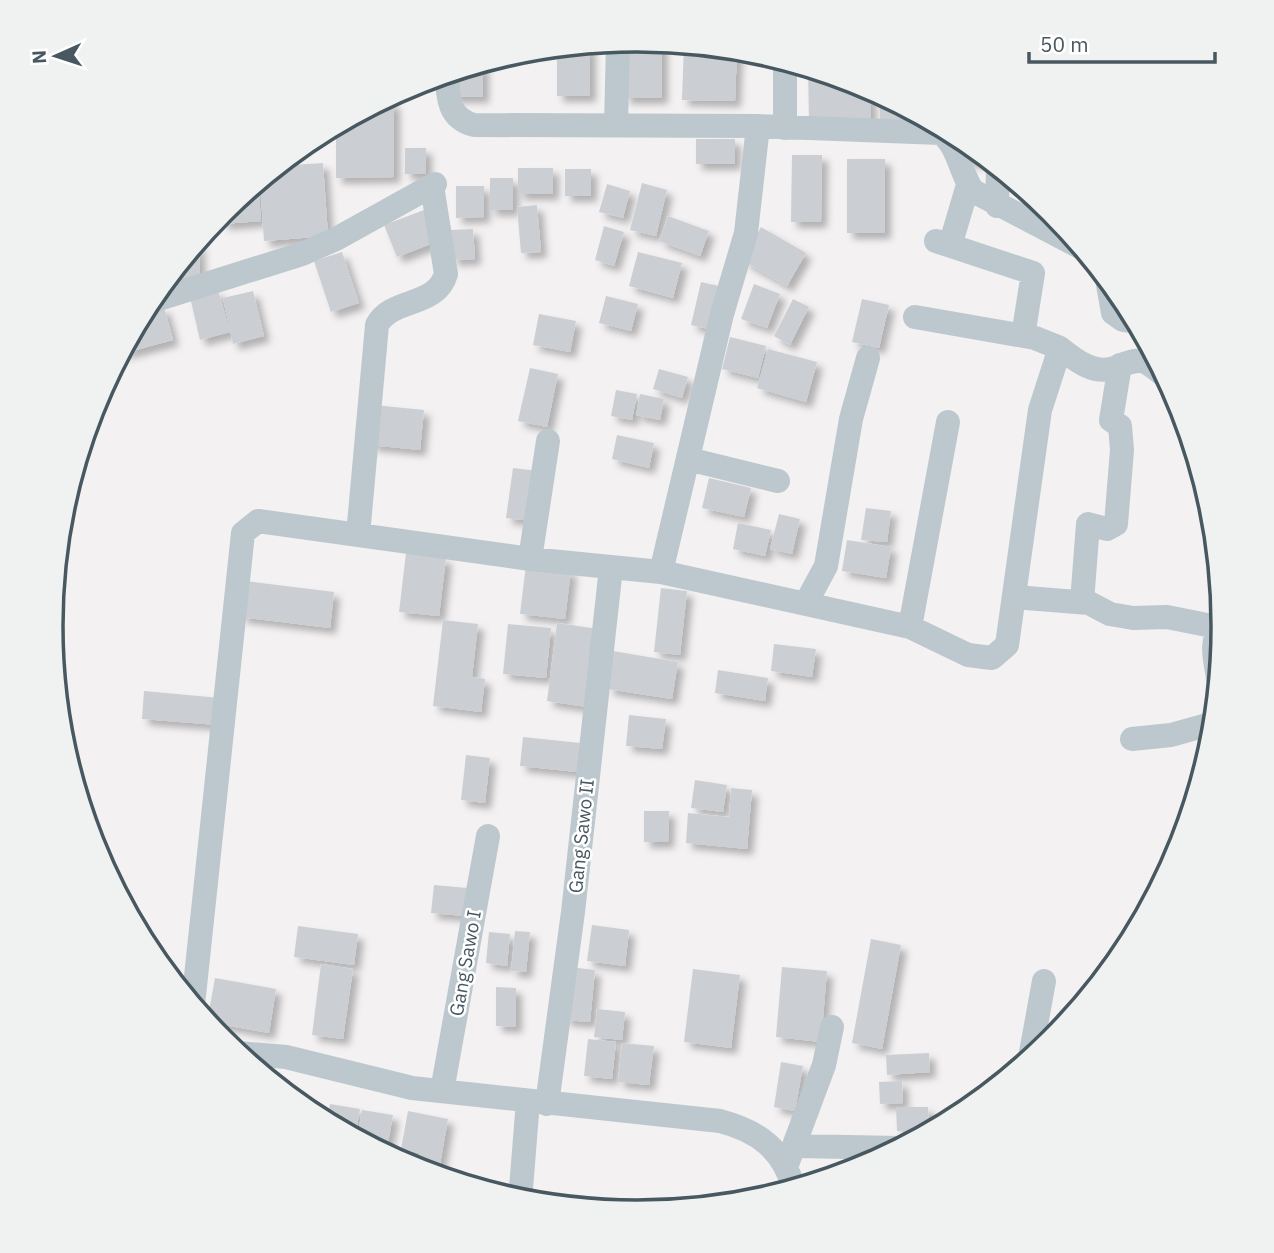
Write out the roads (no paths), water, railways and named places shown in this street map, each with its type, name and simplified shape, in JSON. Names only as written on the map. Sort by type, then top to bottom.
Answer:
[{"type":"street","points":[[616,125],[618,53]]},
{"type":"street","points":[[785,72],[785,128]]},
{"type":"street","points":[[447,86],[451,109],[459,119],[474,125],[925,130]]},
{"type":"street","points":[[662,572],[746,233],[758,126]]},
{"type":"street","points":[[954,147],[972,191],[1057,236]]},
{"type":"street","points":[[997,206],[998,181]]},
{"type":"street","points":[[169,296],[302,254],[336,239],[434,185],[446,274],[436,292],[387,313],[377,325],[358,535]]},
{"type":"street","points":[[968,185],[944,240],[1033,273],[1023,336]]},
{"type":"street","points":[[915,317],[1023,336],[1060,348],[1079,363],[1096,369],[1111,369],[1143,361],[1147,364]]},
{"type":"street","points":[[194,992],[243,533],[258,521],[530,559],[662,572],[910,627],[968,655],[992,658],[1007,645],[1040,410],[1060,348]]},
{"type":"street","points":[[806,603],[826,566],[851,419],[868,359]]},
{"type":"street","points":[[1082,603],[1088,524],[1107,529],[1116,524],[1122,450],[1120,426],[1111,420],[1120,365]]},
{"type":"street","points":[[910,627],[948,422]]},
{"type":"street","points":[[530,559],[548,441]]},
{"type":"street","points":[[688,459],[778,481]]},
{"type":"street","name":"Gang Sawo II","points":[[522,1188],[573,912],[611,568]]},
{"type":"street","points":[[1014,597],[1082,603],[1110,614],[1133,618],[1167,617],[1211,625]]},
{"type":"street","points":[[1132,739],[1171,735],[1202,726]]},
{"type":"street","name":"Gang Sawo I","points":[[442,1091],[488,836]]},
{"type":"street","points":[[1033,1041],[1044,981]]},
{"type":"street","points":[[792,1167],[824,1065],[832,1027]]},
{"type":"street","points":[[256,1055],[286,1057],[412,1088],[698,1118],[742,1127],[761,1136],[792,1167]]},
{"type":"street","points":[[792,1167],[862,1155]]}]
